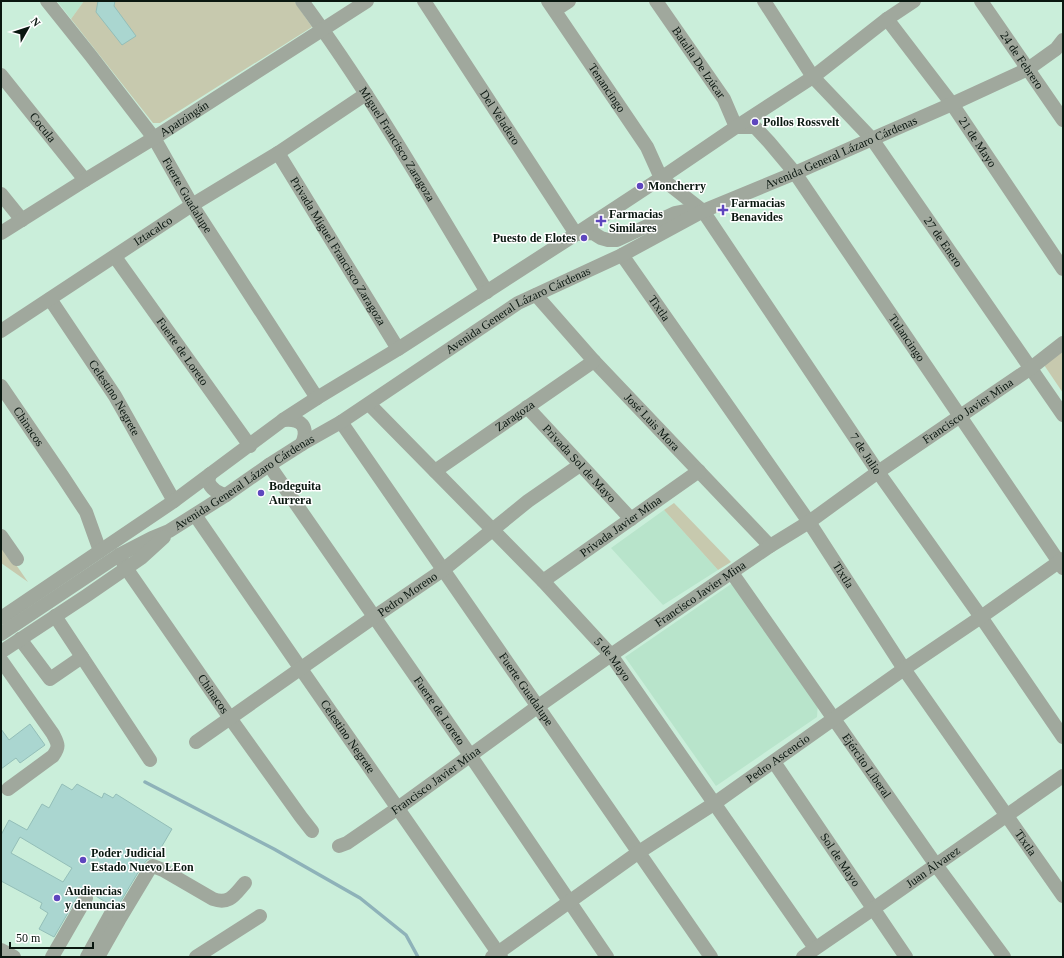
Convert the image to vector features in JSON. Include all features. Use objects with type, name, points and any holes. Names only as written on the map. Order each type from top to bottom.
[{"type":"street","name":"Fuerte Guadalupe","points":[[47,1],[154,138],[192,205],[317,398]]},
{"type":"street","name":"Miguel Francisco Zaragoza","points":[[302,1],[366,94],[487,292]]},
{"type":"street","name":"Apatzingán","points":[[1,233],[154,138],[367,1]]},
{"type":"street","name":"Del Veladero","points":[[424,1],[576,234]]},
{"type":"street","points":[[552,6],[569,1]]},
{"type":"street","name":"Batalla De Izúcar","points":[[656,1],[724,98],[736,127]]},
{"type":"street","name":"27 de Enero","points":[[764,1],[813,77],[872,139],[1063,415]]},
{"type":"street","name":"Avenida General Lázaro Cárdenas","points":[[1,618],[174,501],[283,420],[487,292],[813,77],[887,19],[914,1]]},
{"type":"street","name":"24 de Febrero","points":[[981,1],[1063,120]]},
{"type":"street","name":"Tenancingo","points":[[552,6],[647,147],[661,178]]},
{"type":"street","name":"21 de Mayo","points":[[887,19],[952,104],[1063,269]]},
{"type":"street","name":"Avenida General Lázaro Cárdenas","points":[[1,634],[119,555],[169,531],[302,444],[341,422],[510,308],[536,294],[622,256],[703,211],[795,174],[1028,69],[1061,45]]},
{"type":"street","name":"Cocula","points":[[1,75],[85,180]]},
{"type":"street","name":"Iztacalco","points":[[1,331],[192,205],[278,153],[366,94]]},
{"type":"street","name":"Tulancingo","points":[[736,127],[755,127],[795,174],[960,417],[1062,563]]},
{"type":"street","name":"Privada Miguel Francisco Zaragoza","points":[[278,153],[398,349]]},
{"type":"street","name":"7 de Julio","points":[[661,178],[703,211],[878,472],[982,617],[1063,737]]},
{"type":"street","points":[[1,194],[22,220]]},
{"type":"street","points":[[576,234],[593,233],[601,238],[617,240],[675,213],[685,211],[703,211]]},
{"type":"street","name":"Tixtla","points":[[622,256],[809,522],[904,669],[1063,896]]},
{"type":"street","name":"Fuerte de Loreto","points":[[115,257],[250,446]]},
{"type":"street","name":"José Luis Mora","points":[[536,294],[594,361],[770,546]]},
{"type":"street","name":"Celestino Negrete","points":[[50,298],[115,396],[174,501]]},
{"type":"street","name":"Francisco Javier Mina","points":[[339,846],[347,843],[398,808],[611,655],[770,546],[809,522],[878,472],[1031,368],[1063,343]]},
{"type":"street","name":"Zaragoza","points":[[435,471],[594,361]]},
{"type":"street","name":"Chinacos","points":[[1,386],[86,512],[100,551]]},
{"type":"street","name":"5 de Mayo","points":[[369,404],[543,581],[611,655],[816,948]]},
{"type":"street","name":"Privada Sol de Mayo","points":[[527,407],[631,519]]},
{"type":"street","points":[[283,420],[292,419],[300,422],[305,432],[305,437],[302,444]]},
{"type":"street","name":"Fuerte Guadalupe","points":[[341,422],[710,957]]},
{"type":"street","name":"Fuerte de Loreto","points":[[269,465],[470,755],[607,957]]},
{"type":"street","name":"Pedro Moreno","points":[[196,742],[443,570],[528,501],[580,465]]},
{"type":"street","name":"Privada Javier Mina","points":[[543,581],[699,471]]},
{"type":"street","points":[[210,474],[208,481],[209,485],[216,492],[226,495]]},
{"type":"street","name":"Celestino Negrete","points":[[195,515],[300,669],[398,808],[497,956]]},
{"type":"street","points":[[1,652],[141,558],[169,531]]},
{"type":"street","points":[[1,536],[17,559]]},
{"type":"street","name":"Chinacos","points":[[119,555],[126,568],[230,718],[312,831]]},
{"type":"street","name":"Pedro Ascencio","points":[[497,956],[569,901],[639,852],[714,803],[904,669],[1062,563]]},
{"type":"street","name":"Ejército Liberal","points":[[732,573],[936,865],[1004,957]]},
{"type":"street","points":[[55,616],[150,760]]},
{"type":"street","points":[[20,639],[50,679],[82,657]]},
{"type":"street","points":[[1,660],[53,734],[57,743],[57,750],[53,756],[8,789]]},
{"type":"street","name":"Sol de Mayo","points":[[774,762],[906,957]]},
{"type":"street","name":"Juan Álvarez","points":[[803,957],[1063,776]]},
{"type":"street","points":[[98,957],[149,870],[153,866],[213,899],[220,901],[229,900],[245,883]]},
{"type":"street","points":[[52,957],[86,898]]},
{"type":"street","points":[[87,957],[112,912]]},
{"type":"street","points":[[196,957],[260,916]]},
{"type":"street","points":[[1,950],[14,957]]},
{"type":"shaded area","points":[[57,1],[84,1],[71,19]]},
{"type":"shaded area","points":[[84,1],[294,1],[312,27],[160,123],[153,123],[71,19]]},
{"type":"shaded area","points":[[1063,346],[1063,393],[1042,362]]},
{"type":"shaded area","points":[[674,503],[731,562],[718,570],[664,510]]},
{"type":"shaded area","points":[[664,510],[718,570],[663,605],[611,548]]},
{"type":"shaded area","points":[[1,543],[28,582],[1,563]]},
{"type":"shaded area","points":[[734,582],[818,701],[817,717],[716,786],[625,657]]},
{"type":"building","points":[[98,1],[115,1],[114,6],[136,36],[122,45],[96,12]]},
{"type":"building","points":[[30,724],[45,745],[20,763],[16,758],[1,769],[1,729],[9,740]]},
{"type":"building","points":[[62,784],[72,790],[77,784],[102,798],[104,793],[113,798],[116,794],[172,829],[155,858],[147,860],[142,866],[118,906],[109,904],[94,895],[90,890],[82,890],[54,937],[39,929],[48,913],[40,908],[42,903],[1,881],[1,835],[9,820],[27,830],[42,804],[49,808]],"holes":[[[20,837],[72,868],[63,882],[11,853]]]},
{"type":"waterway","points":[[145,782],[274,849],[360,898],[406,935],[418,957]]},
{"type":"place","name":"Pollos Rossvelt","points":[[755,122]]},
{"type":"place","name":"Moncherry","points":[[640,186]]},
{"type":"place","name":"Farmacias Benavides","points":[[723,210]]},
{"type":"place","name":"Farmacias Similares","points":[[601,221]]},
{"type":"place","name":"Puesto de Elotes","points":[[584,238]]},
{"type":"place","name":"Bodeguita Aurrera","points":[[261,493]]},
{"type":"place","name":"Poder Judicial Estado Nuevo LEon","points":[[83,860]]},
{"type":"place","name":"Audiencias y denuncias","points":[[57,898]]}]
